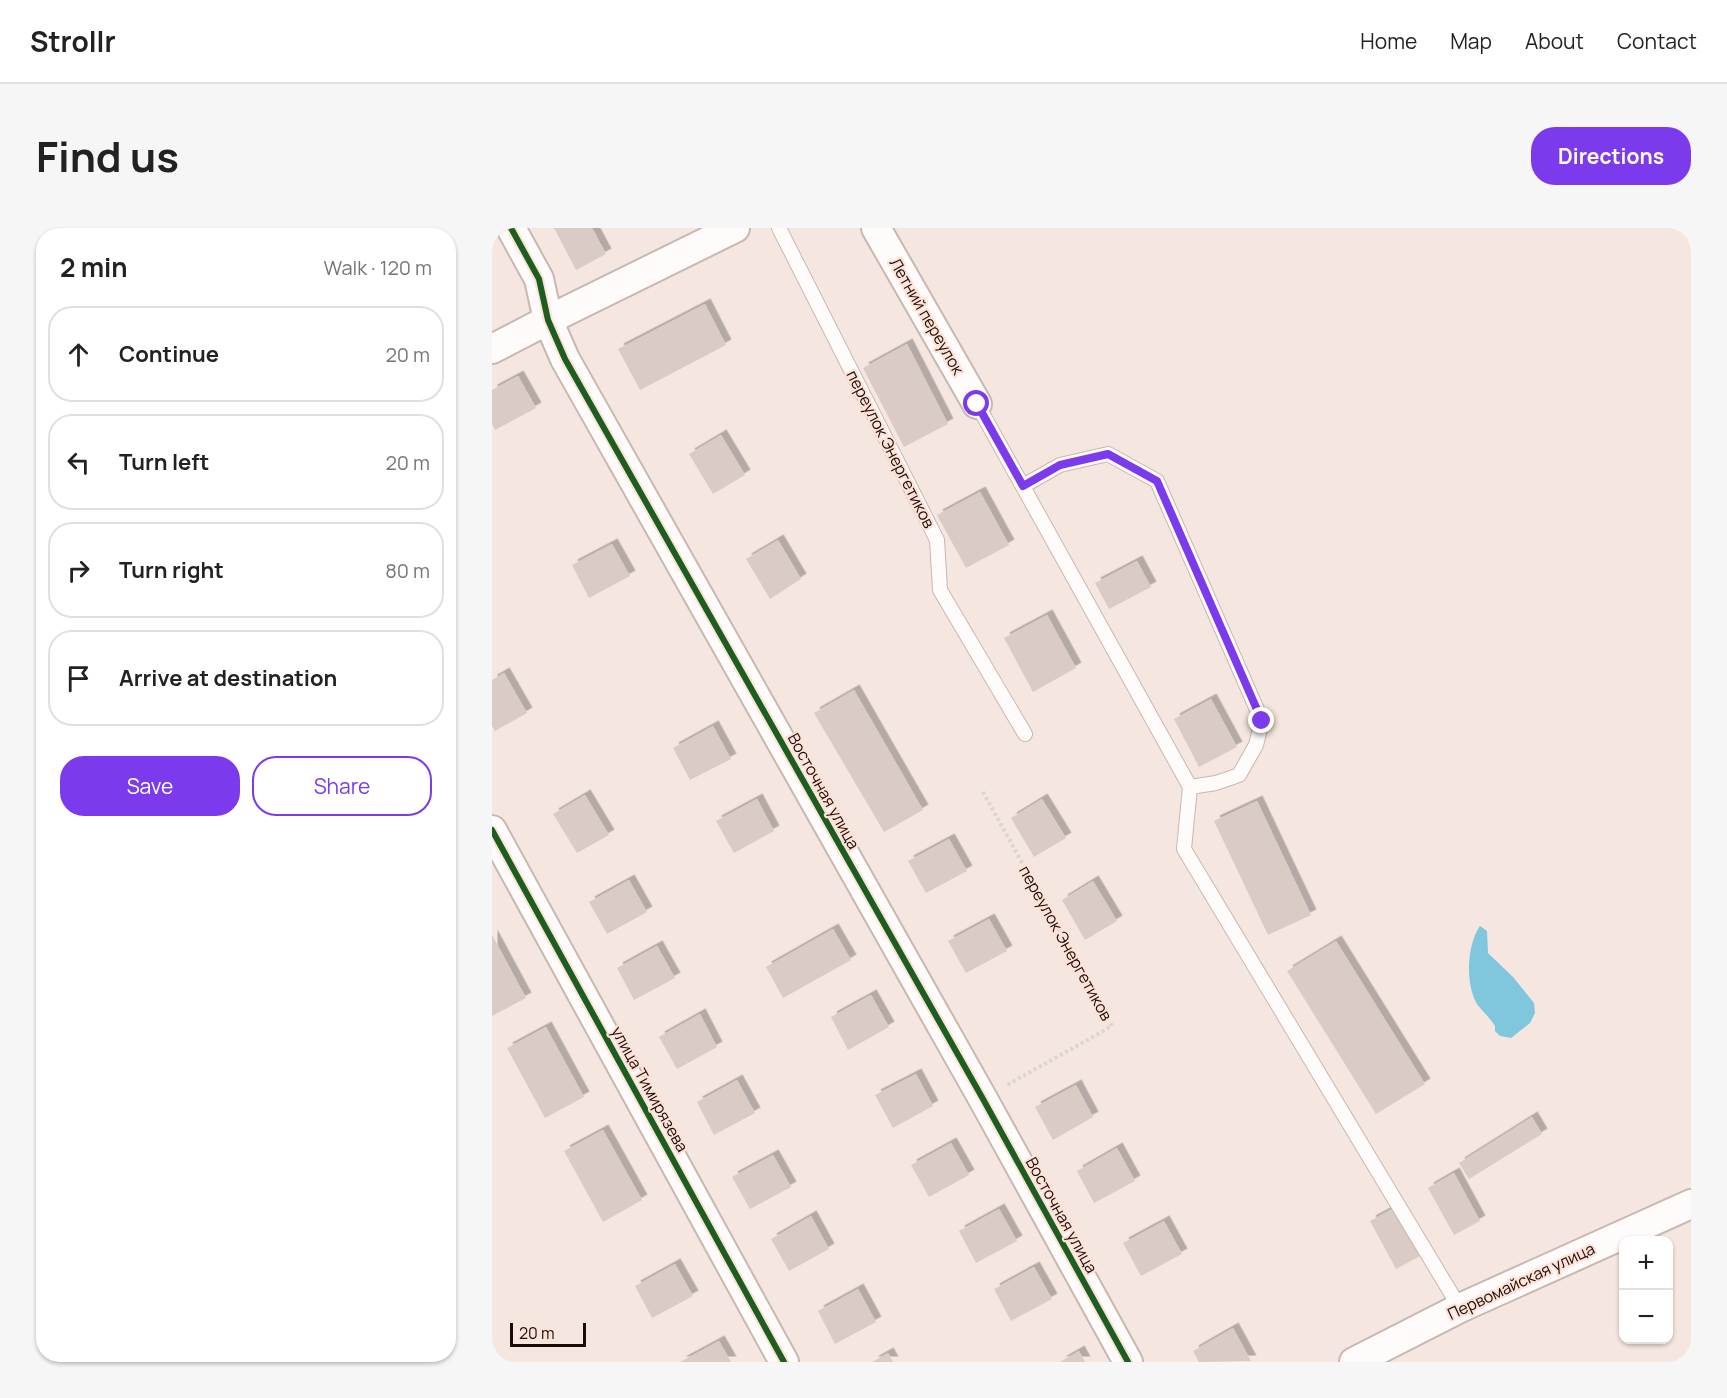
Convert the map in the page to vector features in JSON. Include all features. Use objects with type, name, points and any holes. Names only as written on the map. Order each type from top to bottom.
[{"type":"street","name":"Восточная улица","points":[[511,228],[539,279],[548,320],[565,360],[1128,1362]]},
{"type":"street","points":[[492,349],[735,228]]},
{"type":"street","name":"Летний переулок","points":[[876,228],[977,404]]},
{"type":"street","name":"улица Тимирязева","points":[[492,830],[784,1362]]},
{"type":"street","name":"Первомайская улица","points":[[1354,1362],[1460,1308],[1691,1204]]},
{"type":"lane","name":"переулок Энергетиков","points":[[779,228],[938,540],[940,590],[1025,734]]},
{"type":"lane","points":[[977,404],[1190,787],[1184,849],[1460,1308]]},
{"type":"lane","points":[[1023,486],[1060,465],[1108,454],[1157,481],[1262,721],[1256,745],[1239,775],[1216,783],[1190,787]]},
{"type":"water","points":[[1480,926],[1487,931],[1488,953],[1513,977],[1534,1003],[1535,1013],[1530,1023],[1511,1038],[1500,1036],[1495,1031],[1495,1026],[1473,996],[1469,975],[1470,953]]},
{"type":"building","points":[[554,228],[592,228],[606,254],[576,270]]},
{"type":"building","points":[[705,304],[726,345],[640,390],[618,349]]},
{"type":"building","points":[[907,344],[948,424],[904,447],[863,368]]},
{"type":"building","points":[[518,376],[536,408],[495,430],[492,424],[492,390]]},
{"type":"building","points":[[721,435],[745,475],[713,494],[689,454]]},
{"type":"building","points":[[980,492],[1009,545],[966,568],[937,515]]},
{"type":"building","points":[[778,540],[801,579],[770,599],[746,559]]},
{"type":"building","points":[[612,544],[630,576],[589,598],[572,565]]},
{"type":"building","points":[[1137,561],[1151,587],[1109,609],[1095,583]]},
{"type":"building","points":[[1047,615],[1076,668],[1033,692],[1004,638]]},
{"type":"building","points":[[504,673],[527,713],[495,731],[492,726],[492,680]]},
{"type":"building","points":[[854,690],[923,810],[884,832],[814,713]]},
{"type":"building","points":[[1211,699],[1237,747],[1199,767],[1174,719]]},
{"type":"building","points":[[713,726],[731,759],[690,780],[673,748]]},
{"type":"building","points":[[585,795],[609,835],[577,853],[553,814]]},
{"type":"building","points":[[757,799],[774,831],[734,853],[716,821]]},
{"type":"building","points":[[1042,799],[1066,838],[1034,857],[1011,818]]},
{"type":"building","points":[[1257,801],[1311,915],[1268,935],[1214,821]]},
{"type":"building","points":[[949,839],[967,871],[926,893],[908,861]]},
{"type":"building","points":[[629,880],[647,912],[607,934],[589,902]]},
{"type":"building","points":[[1093,881],[1117,921],[1085,940],[1062,900]]},
{"type":"building","points":[[989,919],[1007,951],[966,973],[948,941]]},
{"type":"building","points":[[833,929],[851,960],[783,998],[766,967]]},
{"type":"building","points":[[492,935],[526,998],[492,1016]]},
{"type":"building","points":[[1336,941],[1425,1084],[1376,1114],[1287,971]]},
{"type":"building","points":[[657,946],[675,978],[634,1000],[617,968]]},
{"type":"building","points":[[871,995],[889,1027],[848,1050],[831,1017]]},
{"type":"building","points":[[700,1014],[717,1047],[677,1069],[659,1037]]},
{"type":"building","points":[[546,1027],[584,1097],[545,1118],[507,1048]]},
{"type":"building","points":[[916,1074],[933,1106],[893,1128],[875,1095]]},
{"type":"building","points":[[737,1080],[755,1113],[714,1135],[697,1102]]},
{"type":"building","points":[[1076,1085],[1093,1117],[1053,1140],[1035,1107]]},
{"type":"building","points":[[1532,1117],[1542,1134],[1469,1179],[1459,1163]]},
{"type":"building","points":[[603,1130],[642,1200],[603,1222],[564,1151]]},
{"type":"building","points":[[951,1143],[969,1175],[929,1197],[911,1165]]},
{"type":"building","points":[[1117,1148],[1135,1181],[1094,1203],[1077,1171]]},
{"type":"building","points":[[773,1155],[791,1187],[750,1209],[732,1177]]},
{"type":"building","points":[[1454,1173],[1480,1221],[1454,1235],[1428,1188]]},
{"type":"building","points":[[1396,1207],[1422,1255],[1396,1269],[1370,1221]]},
{"type":"building","points":[[999,1209],[1017,1241],[976,1263],[959,1231]]},
{"type":"building","points":[[811,1216],[829,1249],[789,1271],[771,1239]]},
{"type":"building","points":[[1164,1221],[1182,1254],[1141,1276],[1123,1243]]},
{"type":"building","points":[[675,1264],[693,1296],[652,1318],[635,1286]]},
{"type":"building","points":[[1034,1267],[1052,1299],[1011,1321],[994,1289]]},
{"type":"building","points":[[858,1289],[876,1322],[835,1344],[818,1311]]},
{"type":"building","points":[[1233,1328],[1251,1361],[1199,1362],[1193,1351]]},
{"type":"building","points":[[719,1341],[731,1362],[680,1362]]},
{"type":"building","points":[[1079,1351],[1085,1362],[1060,1362]]},
{"type":"building","points":[[888,1353],[893,1362],[872,1362]]},
{"type":"cycle path","points":[[511,228],[539,279],[548,320],[565,359],[983,1099],[1128,1362]]},
{"type":"cycle path","points":[[492,830],[784,1362]]},
{"type":"route","points":[[977,404],[1023,486],[1060,465],[1108,454],[1157,481],[1262,721]]}]
